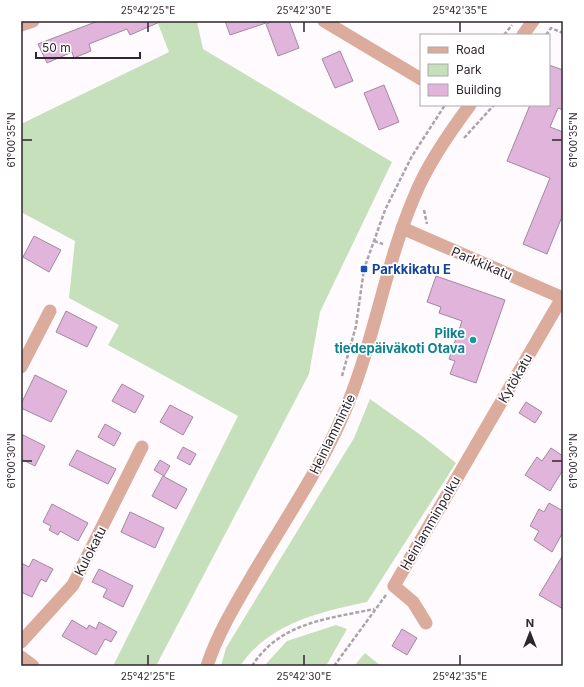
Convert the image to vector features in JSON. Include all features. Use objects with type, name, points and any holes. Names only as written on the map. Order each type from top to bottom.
[{"type":"street","points":[[21,25],[33,21]]},
{"type":"street","points":[[324,21],[420,79]]},
{"type":"street","points":[[524,34],[533,21]]},
{"type":"street","name":"Heinlammintie","points":[[207,666],[211,653],[238,599],[325,453],[340,424],[354,389],[402,228],[415,195],[429,167],[467,106]]},
{"type":"street","name":"Parkkikatu","points":[[402,228],[563,297]]},
{"type":"street","name":"Kytökatu","points":[[467,461],[563,297]]},
{"type":"street","points":[[21,367],[50,311]]},
{"type":"street","name":"Kulokatu","points":[[21,642],[73,586],[142,447]]},
{"type":"street","name":"Heinlamminpolku","points":[[394,586],[467,461]]},
{"type":"street","points":[[394,586],[414,602],[426,623]]},
{"type":"street","points":[[21,657],[33,666]]},
{"type":"path","points":[[505,34],[515,21]]},
{"type":"path","points":[[547,34],[551,28],[563,33]]},
{"type":"path","points":[[342,379],[356,326],[364,269],[385,210],[412,156],[445,106]]},
{"type":"path","points":[[463,139],[493,106]]},
{"type":"path","points":[[422,237],[427,226],[424,212],[425,207]]},
{"type":"path","points":[[374,241],[396,248]]},
{"type":"path","points":[[334,666],[374,609],[394,586]]},
{"type":"path","points":[[252,666],[279,637],[306,624],[374,609]]},
{"type":"green space","points":[[157,21],[197,21],[203,49],[392,162],[320,312],[309,374],[156,666],[113,666],[238,416],[108,345],[119,325],[69,298],[75,241],[21,212],[21,124],[169,52]]},
{"type":"green space","points":[[370,399],[422,436],[456,463],[367,602],[314,615],[281,629],[265,639],[252,651],[240,666],[221,666],[226,648],[354,438]]},
{"type":"green space","points":[[336,625],[347,629],[326,666],[264,666],[287,641]]},
{"type":"green space","points":[[365,653],[381,666],[354,666]]},
{"type":"building","points":[[98,21],[162,21],[130,35],[127,29],[89,44],[91,51],[74,58],[72,52],[47,63],[38,44]]},
{"type":"building","points":[[225,21],[266,21],[266,23],[230,35]]},
{"type":"building","points":[[274,21],[289,21],[299,48],[278,56],[266,24]]},
{"type":"building","points":[[340,51],[353,81],[335,88],[322,59]]},
{"type":"building","points":[[550,65],[563,70],[563,110],[558,108],[550,127],[563,132],[563,214],[547,254],[523,244],[550,178],[507,161],[530,106],[550,106]]},
{"type":"building","points":[[384,85],[399,122],[379,130],[364,93]]},
{"type":"building","points":[[34,236],[61,250],[49,272],[23,257]]},
{"type":"building","name":"Pilke tiedepäiväkoti Otava","points":[[436,276],[505,300],[476,383],[450,374],[455,361],[449,359],[462,321],[439,313],[441,307],[427,302]]},
{"type":"building","points":[[66,311],[97,327],[87,347],[56,332]]},
{"type":"building","points":[[35,375],[67,391],[51,422],[21,408],[21,404]]},
{"type":"building","points":[[122,384],[144,396],[135,413],[112,401]]},
{"type":"building","points":[[526,402],[542,412],[535,423],[519,413]]},
{"type":"building","points":[[170,405],[193,417],[183,435],[160,422]]},
{"type":"building","points":[[105,424],[121,433],[114,446],[98,437]]},
{"type":"building","points":[[21,434],[45,446],[35,466],[21,459]]},
{"type":"building","points":[[183,447],[196,454],[190,465],[177,458]]},
{"type":"building","points":[[551,448],[563,456],[563,470],[550,491],[525,475],[537,457],[542,461]]},
{"type":"building","points":[[77,450],[116,469],[108,484],[69,465]]},
{"type":"building","points":[[160,460],[170,466],[164,476],[154,470]]},
{"type":"building","points":[[163,476],[187,489],[176,509],[152,496]]},
{"type":"building","points":[[549,503],[563,511],[563,532],[552,552],[534,540],[539,531],[530,526],[539,509],[544,512]]},
{"type":"building","points":[[52,504],[88,523],[78,541],[60,531],[58,535],[49,530],[51,526],[43,522]]},
{"type":"building","points":[[130,512],[164,528],[155,548],[121,532]]},
{"type":"building","points":[[563,555],[563,609],[539,595]]},
{"type":"building","points":[[33,559],[53,569],[46,582],[41,579],[32,597],[21,592],[21,563],[29,567]]},
{"type":"building","points":[[99,569],[133,586],[123,607],[103,597],[107,589],[92,582]]},
{"type":"building","points":[[72,620],[87,629],[89,625],[96,629],[99,622],[117,632],[111,642],[105,639],[96,655],[62,636]]},
{"type":"building","points":[[402,629],[417,638],[407,655],[392,646]]},
{"type":"place","name":"Parkkikatu E","points":[[364,269]]},
{"type":"place","name":"Pilke tiedepäiväkoti Otava","points":[[473,340]]}]
